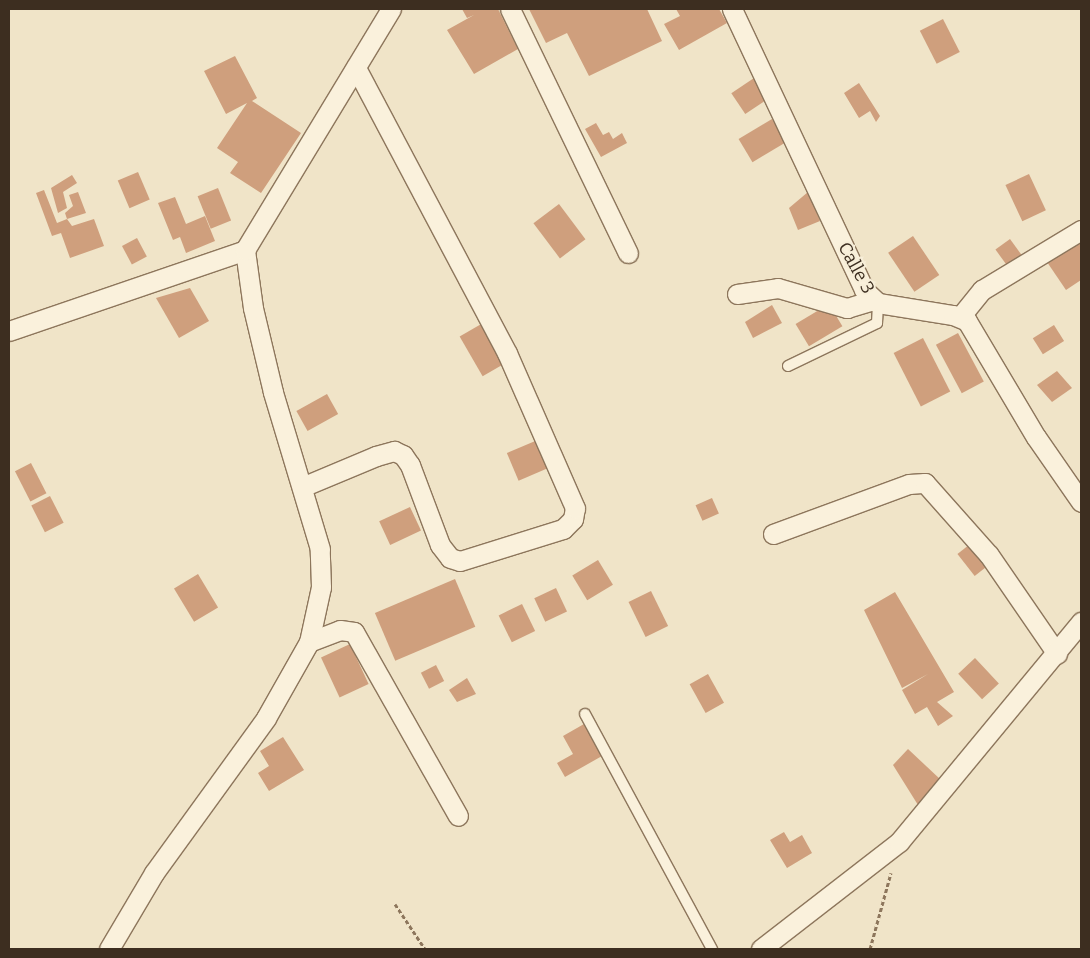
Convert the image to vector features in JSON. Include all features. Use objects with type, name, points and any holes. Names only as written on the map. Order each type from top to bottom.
[{"type":"street","points":[[109,949],[154,873],[266,718],[309,642],[321,587],[320,549],[271,383],[253,308],[246,250],[391,9]]},
{"type":"street","points":[[510,9],[628,253]]},
{"type":"street","name":"Calle 3","points":[[732,9],[864,290],[875,301],[960,317]]},
{"type":"street","points":[[302,487],[376,456],[394,451],[399,453],[410,465],[440,545],[450,558],[460,561],[563,529],[573,519],[575,508],[507,353],[356,68]]},
{"type":"street","points":[[1081,230],[982,290],[960,317],[967,321],[1036,437],[1081,502]]},
{"type":"street","points":[[9,330],[246,250]]},
{"type":"street","points":[[737,294],[778,288],[847,308],[875,301]]},
{"type":"street","points":[[773,534],[909,484],[925,483],[989,555],[1057,654]]},
{"type":"street","points":[[761,949],[899,842],[1057,654],[1081,622]]},
{"type":"street","points":[[309,642],[340,630],[354,632],[458,816]]},
{"type":"lane","points":[[788,366],[877,323],[875,301]]},
{"type":"lane","points":[[585,714],[712,949]]},
{"type":"path","points":[[870,949],[899,842]]},
{"type":"path","points":[[396,904],[425,949]]},
{"type":"building","points":[[462,9],[498,9],[518,49],[474,74],[447,30],[474,15],[467,18]]},
{"type":"building","points":[[529,9],[647,9],[662,41],[589,76],[567,33],[546,43]]},
{"type":"building","points":[[676,9],[719,9],[727,23],[679,50],[664,24],[680,16]]},
{"type":"building","points":[[943,19],[960,52],[937,64],[920,31]]},
{"type":"building","points":[[235,56],[257,98],[252,101],[301,133],[261,193],[230,173],[238,162],[217,148],[247,103],[226,114],[204,71]]},
{"type":"building","points":[[757,76],[771,97],[745,114],[731,93]]},
{"type":"building","points":[[859,83],[880,116],[876,122],[870,111],[859,118],[844,93]]},
{"type":"building","points":[[772,119],[786,142],[752,162],[739,139]]},
{"type":"building","points":[[596,123],[603,135],[609,132],[613,139],[622,133],[627,143],[601,157],[585,129]]},
{"type":"building","points":[[138,172],[150,200],[129,208],[118,181]]},
{"type":"building","points":[[1029,174],[1046,210],[1022,221],[1005,185]]},
{"type":"building","points":[[72,175],[77,183],[63,192],[67,208],[58,213],[51,188]]},
{"type":"building","points":[[218,188],[231,220],[211,229],[198,196]]},
{"type":"building","points":[[44,190],[57,223],[67,219],[72,226],[94,219],[104,246],[70,258],[61,233],[52,236],[36,193]]},
{"type":"building","points":[[78,192],[86,213],[67,219],[65,213],[73,206],[69,195]]},
{"type":"building","points":[[808,192],[820,221],[798,230],[789,208]]},
{"type":"building","points":[[175,197],[186,224],[205,216],[215,241],[186,253],[180,237],[173,240],[158,203]]},
{"type":"building","points":[[559,204],[585,239],[560,258],[533,223]]},
{"type":"building","points":[[913,236],[939,275],[914,292],[888,253]]},
{"type":"building","points":[[137,238],[147,257],[132,265],[122,246]]},
{"type":"building","points":[[1010,239],[1025,260],[1011,271],[995,250]]},
{"type":"building","points":[[1081,240],[1081,280],[1066,290],[1047,262]]},
{"type":"building","points":[[190,288],[209,321],[179,338],[156,298]]},
{"type":"building","points":[[829,304],[842,326],[809,346],[796,324]]},
{"type":"building","points":[[772,305],[782,323],[753,338],[745,322]]},
{"type":"building","points":[[483,323],[506,363],[483,376],[460,336]]},
{"type":"building","points":[[1054,325],[1064,341],[1043,354],[1033,338]]},
{"type":"building","points":[[958,333],[984,382],[962,393],[936,345]]},
{"type":"building","points":[[923,338],[950,391],[921,406],[894,353]]},
{"type":"building","points":[[1057,371],[1072,388],[1052,402],[1037,385]]},
{"type":"building","points":[[327,394],[338,414],[308,431],[296,411]]},
{"type":"building","points":[[540,439],[552,467],[519,481],[507,453]]},
{"type":"building","points":[[31,463],[46,493],[30,501],[15,471]]},
{"type":"building","points":[[50,496],[64,523],[45,532],[31,506]]},
{"type":"building","points":[[712,498],[719,514],[702,521],[696,505]]},
{"type":"building","points":[[410,507],[421,531],[390,545],[379,521]]},
{"type":"building","points":[[974,541],[991,563],[975,576],[957,554]]},
{"type":"building","points":[[598,560],[613,585],[587,600],[572,575]]},
{"type":"building","points":[[198,574],[218,607],[194,622],[174,588]]},
{"type":"building","points":[[455,579],[475,627],[395,661],[375,613]]},
{"type":"building","points":[[556,588],[567,612],[545,622],[534,598]]},
{"type":"building","points":[[651,591],[668,626],[646,637],[629,602]]},
{"type":"building","points":[[895,592],[954,692],[937,702],[953,716],[938,726],[927,707],[915,714],[902,690],[928,674],[902,688],[864,610]]},
{"type":"building","points":[[522,604],[535,631],[512,642],[499,615]]},
{"type":"building","points":[[350,644],[369,684],[340,697],[321,658]]},
{"type":"building","points":[[975,658],[999,684],[982,699],[958,674]]},
{"type":"building","points":[[436,665],[444,681],[429,689],[421,673]]},
{"type":"building","points":[[708,674],[724,703],[706,713],[690,684]]},
{"type":"building","points":[[467,678],[476,694],[457,702],[449,690]]},
{"type":"building","points":[[584,724],[602,756],[565,777],[557,763],[573,754],[563,736]]},
{"type":"building","points":[[283,737],[304,770],[269,791],[258,773],[269,766],[260,751]]},
{"type":"building","points":[[908,749],[941,780],[918,805],[893,765]]},
{"type":"building","points":[[784,832],[790,842],[802,835],[812,853],[787,868],[770,840]]}]
